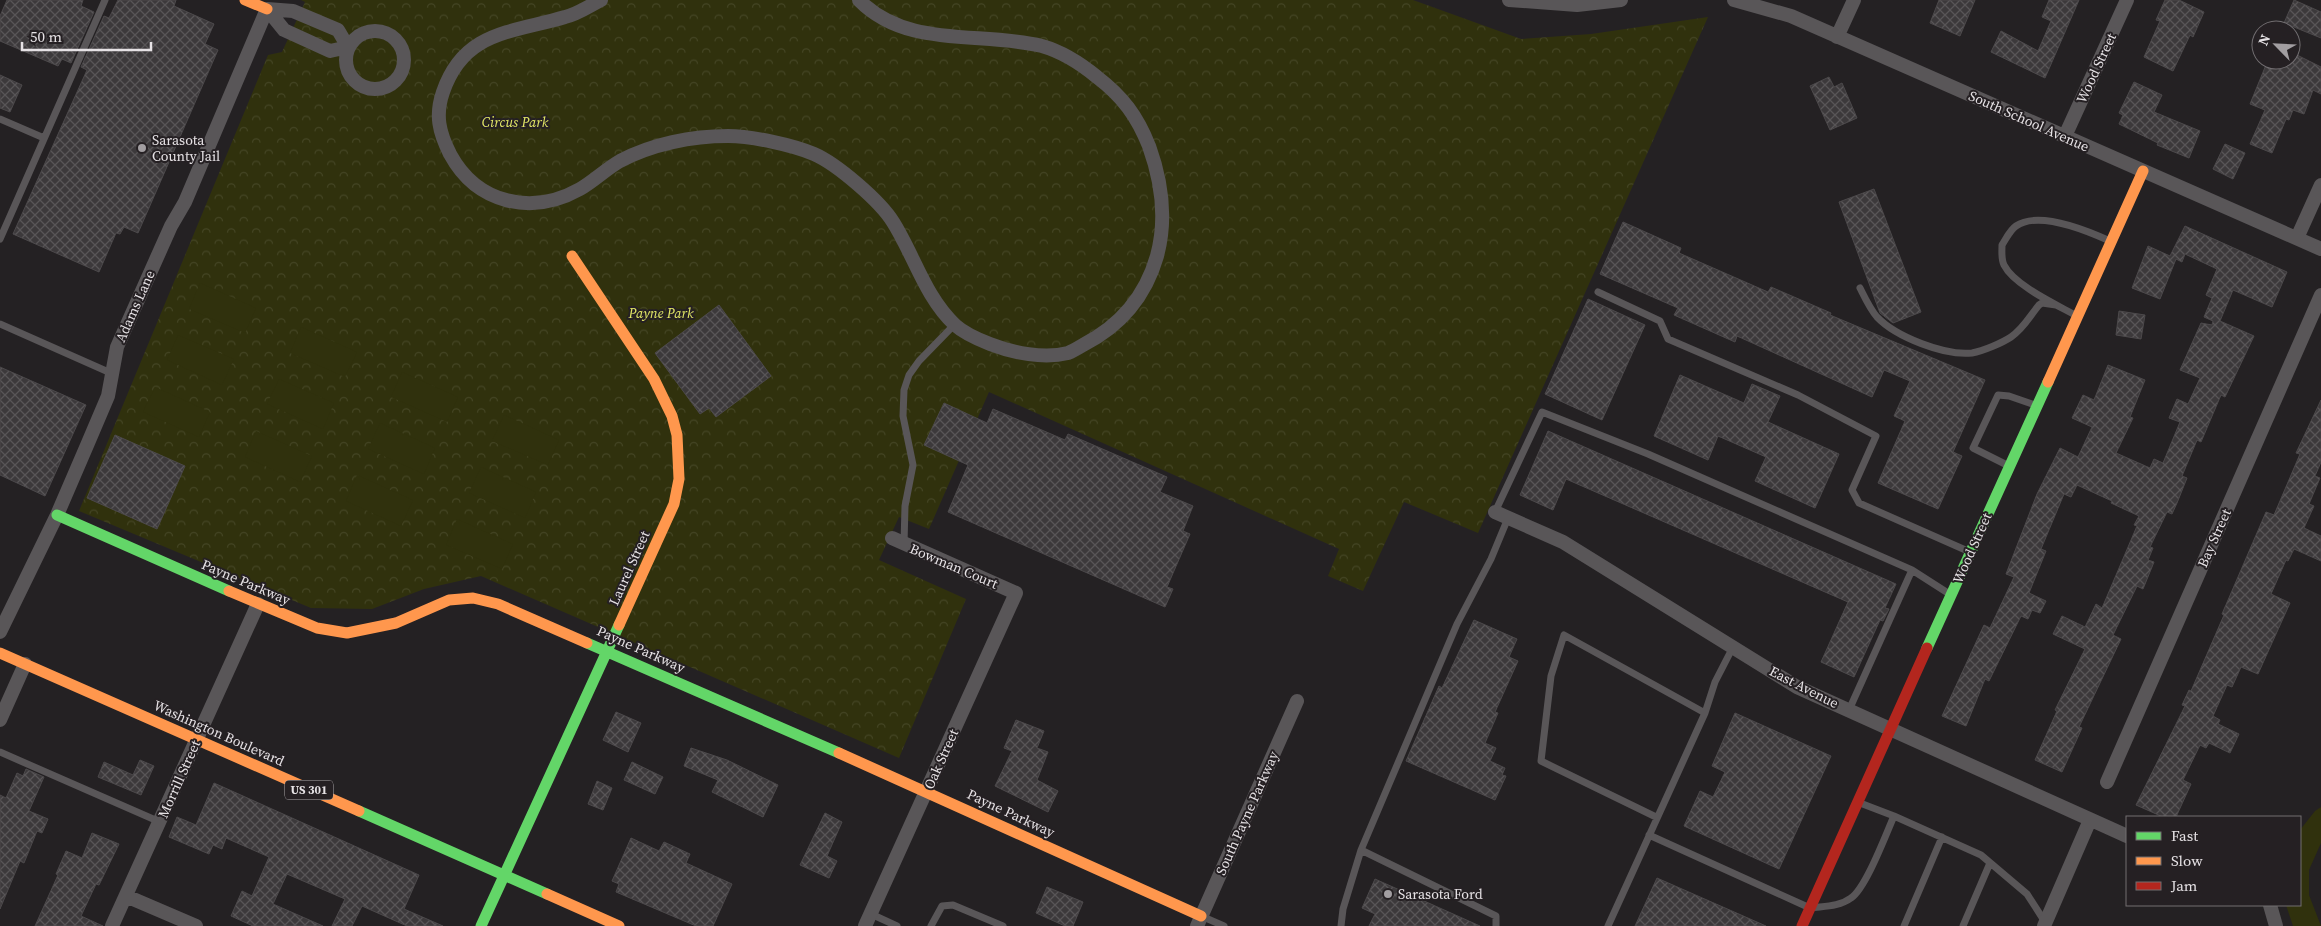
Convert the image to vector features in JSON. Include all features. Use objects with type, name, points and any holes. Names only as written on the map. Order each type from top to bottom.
[{"type":"street","points":[[245,0],[269,5],[293,11],[338,30],[348,47],[345,57],[346,67],[356,84],[375,90],[385,88],[400,76],[404,60],[403,52],[392,36],[382,31],[362,33],[348,47],[330,51],[284,30],[269,5]]},
{"type":"street","points":[[601,0],[570,16],[496,34],[474,46],[458,61],[448,79],[440,103],[438,124],[452,158],[467,177],[491,196],[518,204],[543,203],[582,188],[622,160],[684,139],[732,136],[778,144],[815,154],[852,179],[891,218],[935,301],[954,325],[973,338],[1004,350],[1032,355],[1068,353],[1108,332],[1140,297],[1157,256],[1164,210],[1155,162],[1139,120],[1113,89],[1076,60],[1041,46],[944,37],[906,27],[872,13],[859,0]]},
{"type":"street","points":[[1509,0],[1577,3],[1621,0]]},
{"type":"street","name":"South School Avenue","points":[[1734,0],[1791,16],[2321,248]]},
{"type":"street","points":[[1838,37],[1854,0]]},
{"type":"street","name":"Wood Street","points":[[2065,136],[2127,0]]},
{"type":"street","name":"Adams Lane","points":[[0,632],[57,515],[108,396],[114,374],[117,347],[171,226],[185,202],[269,5]]},
{"type":"street","name":"Wood Street","points":[[1802,926],[2143,171]]},
{"type":"street","points":[[2296,238],[2321,185]]},
{"type":"street","name":"Laurel Street","points":[[481,926],[674,504],[681,463],[679,437],[662,390],[572,256]]},
{"type":"street","name":"Bay Street","points":[[2107,782],[2321,295]]},
{"type":"street","name":"East Avenue","points":[[1495,512],[1563,542],[1797,687],[2126,836]]},
{"type":"street","name":"Payne Parkway","points":[[57,515],[258,604],[318,628],[347,633],[396,623],[449,600],[473,598],[515,610],[927,791],[1199,921]]},
{"type":"street","name":"Bowman Court","points":[[898,541],[1016,593]]},
{"type":"street","name":"Oak Street","points":[[868,920],[1016,593]]},
{"type":"street","name":"Morrill Street","points":[[112,926],[258,604]]},
{"type":"street","name":"Washington Boulevard","points":[[0,653],[619,926]]},
{"type":"street","points":[[0,720],[25,664]]},
{"type":"street","name":"South Payne Parkway","points":[[1199,921],[1297,700]]},
{"type":"street","points":[[2044,924],[2090,820]]},
{"type":"street","points":[[126,896],[196,926]]},
{"type":"lane","points":[[0,238],[105,0]]},
{"type":"lane","points":[[0,119],[44,138]]},
{"type":"lane","points":[[2078,316],[2056,305],[2020,282],[2004,265],[2002,245],[2016,226],[2028,222],[2048,221],[2075,227],[2111,241]]},
{"type":"lane","points":[[1860,288],[1872,312],[1888,326],[1921,342],[1954,352],[1973,353],[2010,338],[2024,327],[2042,303],[2056,305]]},
{"type":"lane","points":[[1598,292],[1660,321],[1668,339],[1798,395],[1876,436],[1852,490],[1859,503],[1971,552]]},
{"type":"lane","points":[[0,324],[114,374]]},
{"type":"lane","points":[[898,541],[913,465],[903,416],[904,390],[909,375],[919,361],[954,325]]},
{"type":"lane","points":[[2010,466],[1973,448],[1998,395],[2009,396],[2037,406]]},
{"type":"lane","points":[[1495,512],[1542,412],[1648,454],[1912,570],[1951,596]]},
{"type":"lane","points":[[1341,926],[1343,909],[1361,850],[1457,624],[1491,559],[1508,518]]},
{"type":"lane","points":[[1849,710],[1912,570]]},
{"type":"lane","points":[[1656,818],[1541,761],[1551,676],[1564,635],[1705,713]]},
{"type":"lane","points":[[1608,926],[1705,713],[1715,682],[1733,647]]},
{"type":"lane","points":[[0,752],[160,822]]},
{"type":"lane","points":[[1858,801],[1981,855],[2027,894],[2044,924]]},
{"type":"lane","points":[[1649,835],[1810,908],[1838,905],[1852,898],[1872,867],[1894,816]]},
{"type":"lane","points":[[1904,926],[1942,837]]},
{"type":"lane","points":[[1361,850],[1496,916],[1496,926]]},
{"type":"lane","points":[[1963,926],[1990,863]]},
{"type":"lane","points":[[931,926],[939,910],[946,905],[953,905],[1003,926]]},
{"type":"lane","points":[[868,920],[897,926]]},
{"type":"lane","points":[[1199,921],[1224,926]]},
{"type":"green space","name":"Payne Park","points":[[301,0],[1413,0],[1521,39],[1591,34],[1708,17],[1478,533],[1404,502],[1363,591],[1328,576],[1339,549],[989,392],[929,529],[899,517],[879,560],[966,599],[899,758],[481,576],[424,589],[372,609],[311,608],[79,511],[268,55],[282,52],[305,2]]},
{"type":"green space","points":[[200,283],[256,308],[245,333],[189,309]]},
{"type":"green space","points":[[301,327],[357,352],[345,377],[290,353]]},
{"type":"green space","points":[[178,335],[234,359],[222,385],[167,360]]},
{"type":"green space","points":[[402,372],[458,397],[447,422],[391,397]]},
{"type":"green space","points":[[279,379],[334,403],[323,429],[267,404]]},
{"type":"green space","points":[[155,387],[210,412],[199,437],[143,412]]},
{"type":"green space","points":[[504,415],[559,440],[548,465],[492,441]]},
{"type":"green space","points":[[380,423],[435,448],[424,474],[368,449]]},
{"type":"green space","points":[[256,431],[312,456],[300,482],[245,457]]},
{"type":"green space","points":[[481,467],[536,492],[525,518],[469,493]]},
{"type":"green space","points":[[357,475],[413,500],[401,526],[346,501]]},
{"type":"green space","points":[[457,519],[513,544],[502,569],[446,545]]},
{"type":"green space","points":[[2321,807],[2321,843],[2309,870],[2309,895],[2321,926],[2293,926],[2286,906],[2301,906],[2301,829],[2315,811]]},
{"type":"building","points":[[7,0],[83,0],[81,6],[94,12],[71,63],[62,59],[58,66],[0,41],[0,16]]},
{"type":"building","points":[[118,0],[176,0],[174,6],[214,24],[205,44],[218,50],[138,233],[124,227],[120,234],[116,233],[99,272],[13,234],[87,70],[81,67],[104,16],[109,18]]},
{"type":"building","points":[[1939,0],[1975,0],[1960,36],[1930,23]]},
{"type":"building","points":[[2049,0],[2079,0],[2045,78],[1991,52],[2001,31],[2038,51],[2051,21],[2042,17]]},
{"type":"building","points":[[2165,0],[2179,0],[2204,12],[2193,37],[2190,35],[2173,71],[2144,57],[2160,21],[2156,20]]},
{"type":"building","points":[[2294,0],[2321,12],[2321,38],[2301,30],[2301,20],[2285,20]]},
{"type":"building","points":[[2301,57],[2321,67],[2321,94],[2313,90],[2304,114],[2293,110],[2289,120],[2286,119],[2272,153],[2250,144],[2265,110],[2250,104],[2264,70],[2301,70]]},
{"type":"building","points":[[0,75],[22,85],[10,112],[0,108]]},
{"type":"building","points":[[1829,77],[1834,87],[1842,83],[1857,118],[1830,130],[1810,86]]},
{"type":"building","points":[[2134,82],[2162,95],[2154,112],[2200,131],[2189,158],[2157,145],[2158,143],[2119,124],[2123,115],[2119,113]]},
{"type":"building","points":[[2225,144],[2245,153],[2233,179],[2213,169]]},
{"type":"building","points":[[1874,189],[1921,312],[1893,323],[1880,313],[1839,202]]},
{"type":"building","points":[[1623,222],[1681,248],[1679,253],[1768,292],[1771,287],[1831,313],[1830,315],[1985,380],[1953,452],[1962,456],[1938,509],[1878,483],[1905,421],[1894,416],[1910,381],[1884,370],[1872,397],[1737,336],[1735,342],[1674,315],[1678,308],[1600,274]]},
{"type":"building","points":[[2185,226],[2287,272],[2272,307],[2233,290],[2220,321],[2254,336],[2225,397],[2221,395],[2201,442],[2197,440],[2182,476],[2187,478],[2177,503],[2172,514],[2167,512],[2150,547],[2153,548],[2148,560],[2154,562],[2143,589],[2137,586],[2113,635],[2121,639],[2079,727],[2082,728],[2062,772],[2035,760],[2057,711],[2055,710],[2085,649],[2053,634],[2062,616],[2085,627],[2096,604],[2102,608],[2137,526],[2134,525],[2139,516],[2111,503],[2112,501],[2077,485],[2071,497],[2064,494],[2041,549],[2046,551],[2029,593],[2046,601],[2040,613],[2032,610],[2028,619],[2021,616],[1989,681],[1985,679],[1966,726],[1942,716],[1984,625],[1990,628],[2014,577],[2006,574],[2037,494],[2060,448],[2078,457],[2092,427],[2072,418],[2083,395],[2094,400],[2108,365],[2145,380],[2130,417],[2133,418],[2116,453],[2150,468],[2154,459],[2163,463],[2180,422],[2169,418],[2177,399],[2188,404],[2200,378],[2180,370],[2201,323],[2212,325],[2213,321],[2204,317],[2212,298],[2206,295],[2217,269],[2185,254],[2182,262],[2176,259],[2160,299],[2132,288],[2148,246],[2170,256]]},
{"type":"building","points":[[1588,299],[1645,325],[1602,420],[1545,394]]},
{"type":"building","points":[[719,305],[771,376],[716,417],[709,408],[700,414],[655,353]]},
{"type":"building","points":[[2119,311],[2145,315],[2141,339],[2116,335]]},
{"type":"building","points":[[0,367],[86,405],[45,496],[0,475]]},
{"type":"building","points":[[1680,375],[1744,403],[1752,384],[1780,396],[1768,422],[1839,454],[1815,508],[1755,481],[1766,457],[1718,436],[1708,460],[1654,436]]},
{"type":"building","points":[[2321,400],[2321,462],[2315,476],[2320,478],[2309,504],[2314,506],[2304,528],[2321,536],[2321,561],[2294,549],[2288,561],[2286,560],[2271,594],[2290,603],[2258,674],[2241,667],[2232,687],[2227,685],[2213,716],[2220,720],[2218,724],[2239,734],[2230,753],[2209,743],[2206,748],[2200,745],[2183,780],[2191,784],[2176,816],[2161,816],[2136,805],[2185,706],[2182,705],[2189,690],[2191,691],[2266,512],[2274,515],[2300,454],[2296,453]]},
{"type":"building","points":[[944,403],[987,423],[993,409],[1065,440],[1068,434],[1167,477],[1160,492],[1193,506],[1183,531],[1190,534],[1167,587],[1173,589],[1165,607],[948,512],[968,465],[924,445]]},
{"type":"building","points":[[1548,431],[1896,584],[1885,608],[1889,609],[1883,621],[1880,620],[1854,677],[1821,662],[1848,602],[1566,479],[1553,510],[1520,495]]},
{"type":"building","points":[[115,435],[185,466],[157,529],[87,498]]},
{"type":"building","points":[[1474,620],[1517,639],[1509,657],[1518,661],[1495,712],[1498,713],[1485,743],[1496,748],[1490,761],[1505,768],[1502,775],[1506,776],[1495,800],[1406,761],[1439,686],[1442,688]]},
{"type":"building","points":[[616,712],[641,723],[628,752],[603,740]]},
{"type":"building","points":[[1735,713],[1831,756],[1779,869],[1684,826],[1700,791],[1713,797],[1725,772],[1712,766]]},
{"type":"building","points":[[1016,720],[1044,731],[1037,748],[1048,752],[1037,780],[1058,791],[1048,812],[995,786],[1012,751],[1004,748]]},
{"type":"building","points":[[691,748],[727,760],[778,785],[763,817],[712,792],[718,780],[684,766]]},
{"type":"building","points":[[140,760],[154,766],[141,795],[98,777],[104,762],[133,775]]},
{"type":"building","points":[[632,762],[663,777],[655,794],[624,780]]},
{"type":"building","points":[[26,769],[44,777],[29,811],[48,819],[42,833],[37,831],[24,863],[20,861],[0,909],[0,795],[6,798],[17,773],[23,776]]},
{"type":"building","points":[[597,781],[612,788],[603,810],[588,804]]},
{"type":"building","points":[[214,783],[419,875],[404,909],[443,926],[407,926],[362,906],[352,926],[332,926],[345,899],[287,874],[273,904],[323,926],[253,926],[231,916],[242,891],[252,896],[269,857],[226,838],[222,849],[213,845],[209,854],[169,837],[177,817],[196,825]]},
{"type":"building","points":[[825,813],[842,822],[827,856],[837,861],[829,878],[800,865]]},
{"type":"building","points":[[92,833],[119,844],[99,885],[96,884],[81,916],[103,926],[35,926],[58,875],[56,874],[66,851],[82,858]]},
{"type":"building","points":[[631,838],[659,851],[664,842],[690,854],[686,863],[732,884],[713,926],[696,926],[616,892],[619,884],[612,881]]},
{"type":"building","points":[[1657,878],[1766,926],[1635,926]]},
{"type":"building","name":"Sarasota Ford","points":[[1375,879],[1480,926],[1369,926],[1375,914],[1362,908]]},
{"type":"building","points":[[1047,887],[1083,902],[1073,926],[1065,926],[1036,913]]},
{"type":"traffic: fast","points":[[1927,648],[2048,382]]},
{"type":"traffic: fast","points":[[57,515],[229,591]]},
{"type":"traffic: fast","points":[[481,926],[619,625]]},
{"type":"traffic: fast","points":[[587,643],[839,753]]},
{"type":"traffic: fast","points":[[359,811],[547,894]]},
{"type":"traffic: slow","points":[[245,0],[267,9]]},
{"type":"traffic: slow","points":[[2048,382],[2143,171]]},
{"type":"traffic: slow","points":[[572,256],[654,379],[672,416],[677,435],[679,479],[674,504],[619,625]]},
{"type":"traffic: slow","points":[[229,591],[317,628],[347,633],[396,623],[449,600],[473,598],[498,604],[587,643]]},
{"type":"traffic: slow","points":[[0,653],[359,811]]},
{"type":"traffic: slow","points":[[839,753],[1201,916]]},
{"type":"traffic: slow","points":[[547,894],[619,926]]},
{"type":"traffic: jam","points":[[1802,926],[1927,648]]},
{"type":"place","name":"Sarasota County Jail","points":[[142,148]]},
{"type":"place","name":"Sarasota Ford","points":[[1388,894]]},
{"type":"park label","name":"Circus Park","points":[[515,122]]}]
